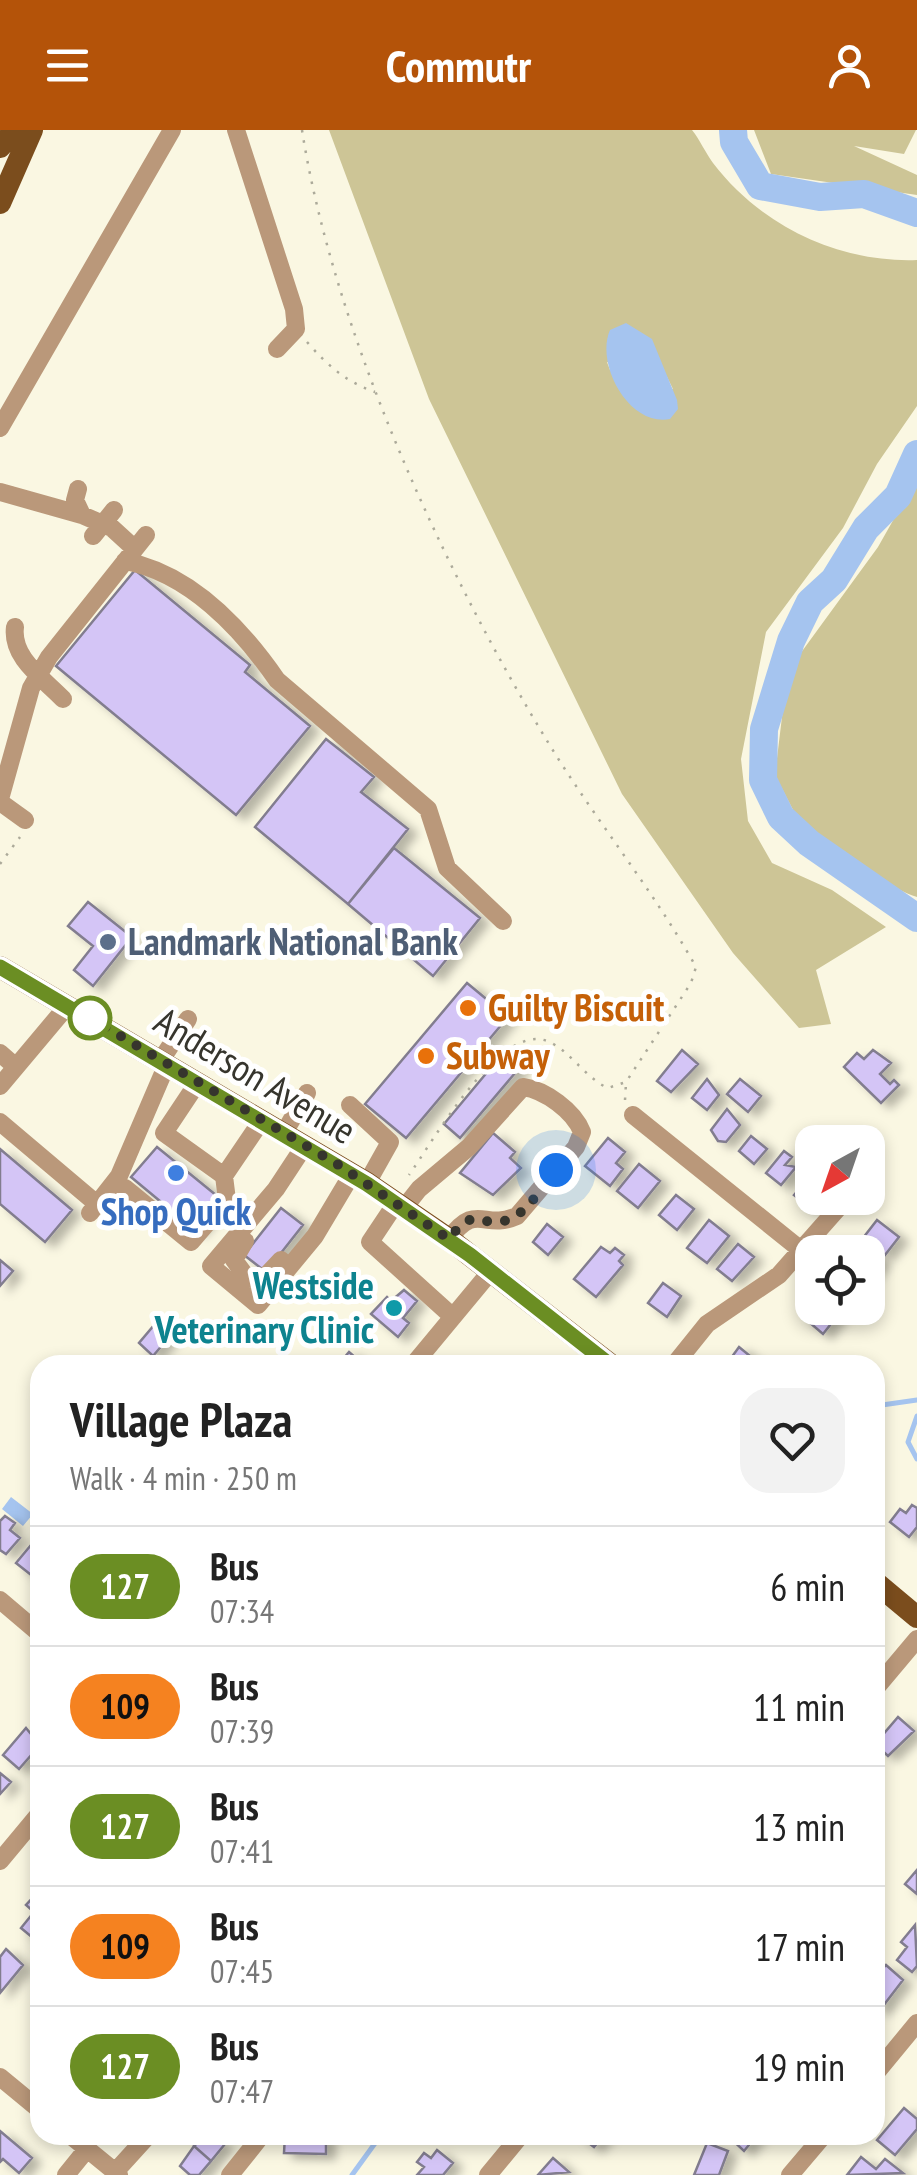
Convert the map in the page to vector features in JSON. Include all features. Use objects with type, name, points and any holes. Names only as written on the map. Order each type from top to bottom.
[{"type":"main road","points":[[0,148],[15,130]]},
{"type":"main road","points":[[0,166],[23,130]]},
{"type":"main road","points":[[0,203],[32,130]]},
{"type":"main road","name":"Anderson Avenue","points":[[0,967],[359,1179],[449,1239],[597,1355]]},
{"type":"main road","points":[[885,1590],[917,1617]]},
{"type":"street","points":[[0,428],[172,130]]},
{"type":"street","points":[[236,130],[294,308],[296,329],[277,350]]},
{"type":"street","points":[[78,489],[76,500],[82,514]]},
{"type":"street","points":[[0,492],[104,523],[196,594],[260,657],[276,680],[428,809],[447,868],[502,921]]},
{"type":"street","points":[[22,828],[0,801],[8,738],[39,674],[135,548]]},
{"type":"street","points":[[15,628],[14,641],[20,656],[62,699]]},
{"type":"street","points":[[0,1086],[68,1004]]},
{"type":"street","points":[[0,1122],[94,1209],[119,1176],[164,1062],[188,1019]]},
{"type":"street","points":[[0,1053],[16,1067]]},
{"type":"street","points":[[198,1082],[164,1133],[224,1176]]},
{"type":"street","points":[[449,1239],[463,1220],[474,1216],[506,1221],[517,1216],[576,1147],[582,1132],[578,1121],[548,1096],[523,1087],[469,1148],[400,1206],[370,1242],[453,1317]]},
{"type":"street","points":[[284,1133],[308,1093]]},
{"type":"street","points":[[305,1146],[276,1189],[264,1216],[236,1253],[236,1267],[248,1279],[264,1278],[390,1142],[350,1104]]},
{"type":"street","points":[[633,1115],[795,1245]]},
{"type":"street","points":[[125,1188],[190,1242],[227,1200],[224,1176],[262,1120]]},
{"type":"street","points":[[814,1235],[832,1215]]},
{"type":"street","points":[[682,1355],[707,1324],[780,1275],[795,1257]]},
{"type":"street","points":[[421,1355],[491,1271]]},
{"type":"street","points":[[0,1600],[30,1626]]},
{"type":"street","points":[[885,1678],[917,1640]]},
{"type":"street","points":[[0,1861],[30,1825]]},
{"type":"street","points":[[885,2062],[917,2023]]},
{"type":"street","points":[[0,2076],[30,2102]]},
{"type":"street","points":[[82,2145],[117,2174],[139,2145]]},
{"type":"street","points":[[230,2175],[254,2145]]},
{"type":"street","points":[[488,2175],[514,2145]]},
{"type":"street","points":[[790,2175],[816,2145]]},
{"type":"street","points":[[66,2175],[87,2149]]},
{"type":"path","points":[[302,130],[328,241],[377,392],[441,538],[544,737],[696,967],[691,983],[626,1082],[623,1094],[633,1115]]},
{"type":"path","points":[[296,329],[326,364],[354,385],[377,392]]},
{"type":"path","points":[[0,864],[22,828]]},
{"type":"path","points":[[410,1174],[442,1124],[499,1056],[519,1042],[529,1038],[549,1041],[608,1088],[626,1082]]},
{"type":"shaded area","points":[[329,130],[692,130],[732,185],[778,222],[831,247],[859,255],[917,260],[917,406],[877,464],[843,528],[766,632],[741,759],[748,821],[772,863],[832,890],[886,927],[816,970],[831,1024],[799,1028],[733,953],[622,794],[429,399]],"holes":[[[607,362],[667,377],[673,389],[610,370]]]},
{"type":"shaded area","points":[[754,130],[916,130],[904,154],[854,146],[917,175],[917,195],[771,174]]},
{"type":"shaded area","points":[[917,478],[917,897],[807,837],[775,775],[792,665],[878,547]]},
{"type":"water","points":[[626,323],[652,339],[677,400],[678,409],[670,419],[655,419],[641,413],[619,390],[612,375],[607,359],[610,330]]},
{"type":"water","points":[[11,1497],[30,1512],[30,1518],[23,1526],[2,1509]]},
{"type":"building","points":[[135,570],[250,665],[245,672],[310,726],[236,815],[56,666]]},
{"type":"building","points":[[326,739],[374,777],[361,792],[408,829],[348,904],[255,827]]},
{"type":"building","points":[[394,848],[480,918],[433,976],[348,904]]},
{"type":"building","name":"Landmark National Bank","points":[[88,902],[132,937],[93,986],[74,970],[93,946],[68,926]]},
{"type":"building","points":[[467,983],[508,1017],[406,1138],[365,1104]]},
{"type":"building","points":[[682,1050],[698,1064],[671,1092],[657,1081]]},
{"type":"building","points":[[873,1050],[891,1063],[880,1074],[890,1084],[894,1080],[899,1085],[881,1103],[844,1067],[857,1053],[864,1059]]},
{"type":"building","points":[[504,1052],[521,1066],[460,1138],[444,1124]]},
{"type":"building","points":[[707,1079],[719,1095],[707,1110],[692,1098]]},
{"type":"building","points":[[740,1079],[761,1096],[748,1112],[727,1094]]},
{"type":"building","points":[[727,1109],[740,1125],[726,1142],[718,1141],[711,1130]]},
{"type":"building","points":[[493,1133],[515,1152],[510,1158],[521,1168],[493,1195],[460,1173]]},
{"type":"building","points":[[751,1136],[767,1149],[754,1164],[739,1151]]},
{"type":"building","points":[[608,1138],[625,1152],[616,1163],[623,1169],[610,1186],[585,1166]]},
{"type":"building","points":[[157,1147],[222,1200],[196,1231],[131,1177]]},
{"type":"building","points":[[0,1149],[72,1210],[45,1242],[0,1204]]},
{"type":"building","points":[[784,1151],[792,1157],[785,1165],[795,1168],[781,1185],[766,1173]]},
{"type":"building","points":[[639,1164],[660,1181],[638,1208],[617,1191]]},
{"type":"building","points":[[676,1195],[694,1209],[677,1230],[659,1215]]},
{"type":"building","points":[[281,1208],[303,1225],[266,1272],[244,1255]]},
{"type":"building","points":[[709,1220],[729,1236],[707,1263],[687,1248]]},
{"type":"building","points":[[877,1220],[899,1237],[885,1255],[885,1235],[865,1235]]},
{"type":"building","points":[[547,1224],[563,1237],[548,1255],[533,1242]]},
{"type":"building","points":[[738,1244],[754,1257],[732,1281],[717,1269]]},
{"type":"building","points":[[601,1247],[610,1253],[615,1248],[624,1255],[619,1261],[623,1265],[596,1297],[574,1279]]},
{"type":"building","points":[[0,1260],[13,1271],[0,1286]]},
{"type":"building","points":[[663,1283],[681,1296],[667,1317],[648,1303]]},
{"type":"building","name":"Westside Veterinary Clinic","points":[[404,1290],[417,1301],[403,1318],[409,1323],[398,1337],[371,1314],[387,1297],[391,1301]]},
{"type":"building","points":[[155,1324],[170,1336],[154,1355],[139,1343]]},
{"type":"building","points":[[812,1325],[830,1325],[823,1334]]},
{"type":"building","points":[[912,1505],[917,1508],[917,1527],[909,1537],[890,1522],[900,1509],[906,1513]]},
{"type":"building","points":[[5,1516],[15,1523],[10,1530],[20,1538],[6,1554],[0,1550],[0,1521]]},
{"type":"building","points":[[30,1546],[30,1574],[16,1563]]},
{"type":"building","points":[[898,1717],[914,1731],[888,1756],[885,1732]]},
{"type":"building","points":[[26,1728],[30,1733],[30,1756],[19,1769],[3,1755]]},
{"type":"building","points":[[0,1773],[11,1782],[0,1794]]},
{"type":"building","points":[[917,1870],[917,1894],[905,1884]]},
{"type":"building","points":[[30,1917],[30,1936],[21,1928]]},
{"type":"building","points":[[915,1925],[917,1966],[912,1972],[897,1960],[907,1947],[901,1942]]},
{"type":"building","points":[[6,1949],[23,1965],[0,1993],[0,1957]]},
{"type":"building","points":[[885,1966],[903,1980],[885,2003]]},
{"type":"building","points":[[904,2108],[917,2119],[917,2129],[895,2155],[883,2145],[885,2131]]},
{"type":"building","points":[[0,2131],[32,2158],[19,2173],[3,2159],[0,2162]]},
{"type":"building","points":[[195,2145],[224,2145],[211,2161]]},
{"type":"building","points":[[284,2145],[326,2145],[326,2154],[284,2153]]},
{"type":"building","points":[[706,2145],[728,2151],[719,2175],[694,2175]]},
{"type":"building","points":[[194,2146],[211,2161],[199,2175],[190,2175],[180,2166]]},
{"type":"building","points":[[437,2150],[453,2163],[443,2175],[417,2175],[424,2167],[417,2162],[424,2153],[431,2158]]},
{"type":"building","points":[[861,2157],[876,2169],[885,2159],[903,2173],[847,2175]]},
{"type":"building","points":[[553,2158],[569,2172],[538,2175]]},
{"type":"waterway","points":[[733,130],[734,142],[760,186],[820,197],[864,194],[917,213]]},
{"type":"waterway","points":[[917,454],[898,496],[866,528],[834,580],[810,602],[791,641],[764,729],[763,780],[781,817],[809,843],[917,918]]},
{"type":"waterway","points":[[885,1405],[917,1400]]},
{"type":"waterway","points":[[917,1416],[908,1442],[917,1459]]},
{"type":"waterway","points":[[352,2175],[374,2145]]},
{"type":"bus line","name":"127","points":[[0,967],[337,1164],[449,1239],[598,1355]]},
{"type":"place","name":"Landmark National Bank","points":[[108,942]]},
{"type":"place","name":"Guilty Biscuit","points":[[468,1008]]},
{"type":"place","name":"Subway","points":[[426,1056]]},
{"type":"place","name":"Shop Quick","points":[[176,1173]]},
{"type":"place","name":"Westside Veterinary Clinic","points":[[394,1308]]},
{"type":"route","points":[[90,1018],[337,1164],[449,1239],[463,1220],[474,1216],[506,1221],[517,1216],[556,1170]]}]
